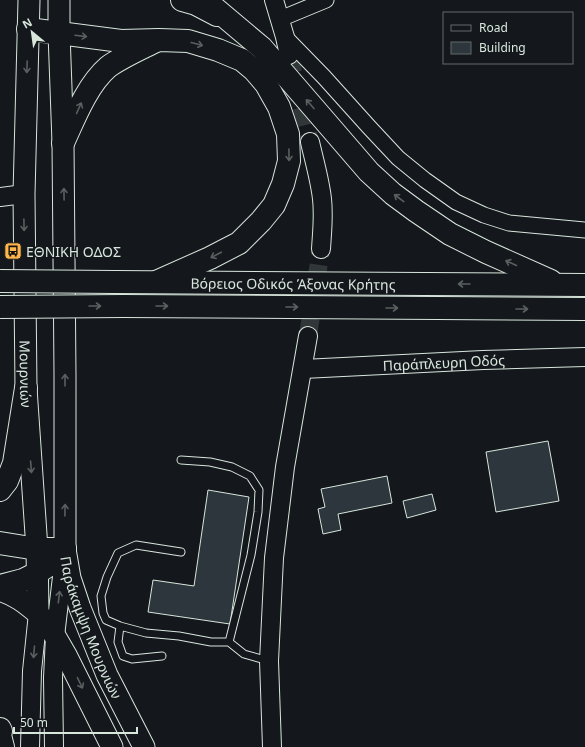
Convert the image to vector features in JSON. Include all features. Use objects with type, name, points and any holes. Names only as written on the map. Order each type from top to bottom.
[{"type":"highway","points":[[182,0],[196,4],[231,22]]},
{"type":"highway","points":[[205,0],[262,48],[368,172],[393,194],[450,234],[559,285]]},
{"type":"highway","points":[[28,29],[121,41],[188,41],[218,50],[242,60],[254,70],[266,84],[279,107],[288,134],[289,161],[283,184],[274,204],[262,221],[239,243],[210,258],[156,282]]},
{"type":"highway","points":[[63,143],[82,101],[96,80],[108,67],[126,56],[159,40]]},
{"type":"highway","name":"Βόρειος Οδικός Άξονας Κρήτης","points":[[0,281],[585,285]]},
{"type":"highway","name":"Βόρειος Οδικός Άξονας Κρήτης","points":[[0,307],[123,306],[585,309]]},
{"type":"highway","points":[[0,490],[7,481],[14,463],[26,388]]},
{"type":"highway","points":[[0,543],[37,549],[65,549]]},
{"type":"highway","points":[[0,586],[24,580],[37,573],[51,564],[65,549]]},
{"type":"highway","points":[[0,590],[20,599],[38,613]]},
{"type":"main road","name":"Μουρνιών","points":[[29,0],[24,194],[26,388],[37,549],[38,613]]},
{"type":"main road","name":"Παράκαμψη Μουρνιών","points":[[60,0],[59,33],[63,143],[66,391],[65,549],[70,578],[106,675],[144,747]]},
{"type":"main road","name":"Παράκαμψη Μουρνιών","points":[[38,613],[55,636],[112,747]]},
{"type":"street","points":[[274,0],[289,55]]},
{"type":"street","points":[[280,19],[326,0]]},
{"type":"street","points":[[285,37],[324,77],[398,158],[425,180],[456,202],[484,215],[509,223],[585,230]]},
{"type":"street","points":[[310,142],[322,199],[323,223],[321,249]]},
{"type":"street","points":[[0,197],[24,194]]},
{"type":"street","points":[[272,747],[269,661],[274,558],[284,474],[308,336]]},
{"type":"street","name":"Παράπλευρη Οδός","points":[[303,369],[483,360],[585,357]]},
{"type":"street","points":[[54,747],[53,678],[55,636],[65,549]]},
{"type":"street","name":"Μουρνιών","points":[[30,747],[32,671],[38,613]]},
{"type":"lane","points":[[181,460],[210,462],[232,467],[250,476],[259,490],[258,512],[251,555],[230,642]]},
{"type":"lane","points":[[181,552],[136,545],[118,553],[107,577],[101,596],[103,613],[106,620],[120,626],[146,633],[179,636],[211,642],[230,642],[244,654],[269,661]]},
{"type":"lane","points":[[120,626],[118,642],[123,656],[132,659],[162,656]]},
{"type":"building","points":[[548,441],[559,501],[496,512],[486,452]]},
{"type":"building","points":[[387,476],[392,503],[338,514],[341,530],[323,534],[318,509],[325,507],[321,489]]},
{"type":"building","points":[[208,490],[249,497],[230,624],[148,612],[153,580],[194,586]]},
{"type":"building","points":[[432,494],[436,510],[407,518],[403,501]]},
{"type":"tunnel","points":[[289,55],[310,142]]},
{"type":"tunnel","points":[[308,336],[321,249]]},
{"type":"place","name":"ΕΘΝΙΚΗ ΟΔΟΣ","points":[[13,251]]}]
